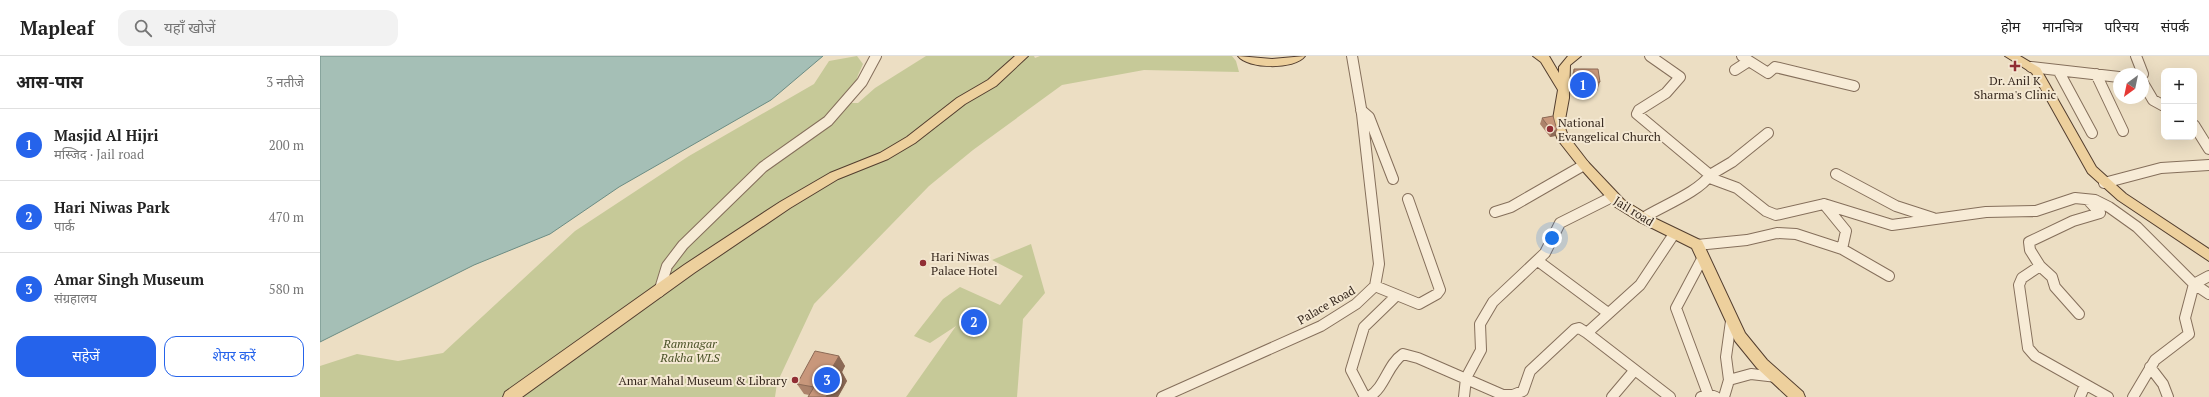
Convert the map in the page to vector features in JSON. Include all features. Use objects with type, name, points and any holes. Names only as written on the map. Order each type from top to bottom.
[{"type":"main road","points":[[510,397],[659,292],[689,269],[785,205],[834,176],[884,156],[911,140],[961,101],[992,83],[1022,56]]},
{"type":"main road","points":[[1244,56],[1274,64],[1299,56]]},
{"type":"main road","points":[[2011,56],[2031,67],[2039,75],[2087,164],[2104,183],[2122,197],[2209,256]]},
{"type":"main road","points":[[1544,59],[1558,68],[1568,60]]},
{"type":"main road","points":[[1544,59],[1563,89]]},
{"type":"main road","name":"Jail road","points":[[1568,60],[1558,130],[1584,165],[1612,197],[1625,208],[1697,245]]},
{"type":"main road","points":[[1697,245],[1731,321],[1752,352],[1798,397]]},
{"type":"street","points":[[659,292],[667,266],[683,245],[763,167],[828,121],[842,107],[862,82],[876,56]]},
{"type":"street","points":[[1352,56],[1361,110],[1379,264],[1375,286],[1396,296],[1419,304],[1437,294],[1440,290],[1408,199]]},
{"type":"street","points":[[1650,56],[1680,77],[1666,93],[1639,110],[1637,114],[1710,176],[1737,188],[1766,211],[1776,215],[1824,204],[1892,225],[1933,218],[1986,212],[2036,210],[2075,198],[2085,198],[2106,205],[2137,227],[2194,284],[2209,294]]},
{"type":"street","points":[[2136,56],[2140,68]]},
{"type":"street","points":[[1735,70],[1746,58],[1765,73],[1769,73],[1775,67],[1854,86]]},
{"type":"street","points":[[2031,67],[2113,76]]},
{"type":"street","points":[[2058,70],[2092,133]]},
{"type":"street","points":[[2096,74],[2123,130]]},
{"type":"street","points":[[2149,94],[2153,100],[2161,104]]},
{"type":"street","points":[[1361,110],[1369,117],[1393,179]]},
{"type":"street","points":[[2197,130],[2209,149]]},
{"type":"street","points":[[1643,218],[1661,206],[1704,184],[1710,176],[1723,169],[1744,151],[1758,143],[1768,133]]},
{"type":"street","points":[[1495,212],[1511,207],[1584,165]]},
{"type":"street","points":[[2104,183],[2138,172],[2161,168],[2209,165]]},
{"type":"street","points":[[1836,174],[1896,206],[1933,218]]},
{"type":"street","points":[[1464,397],[1466,378],[1481,350],[1480,324],[1493,302],[1545,253],[1560,223],[1612,197]]},
{"type":"street","points":[[2079,314],[2055,287],[2052,277],[2040,266],[2030,250],[2028,242],[2073,221],[2100,212],[2085,198]]},
{"type":"street","points":[[1824,204],[1846,231],[1842,249]]},
{"type":"street","points":[[1697,245],[1747,240],[1782,232],[1804,236],[1842,249],[1889,276]]},
{"type":"street","points":[[1587,333],[1640,286],[1674,234]]},
{"type":"street","points":[[1703,257],[1676,308],[1708,396]]},
{"type":"street","points":[[1538,261],[1608,313]]},
{"type":"street","points":[[2040,266],[2022,278],[2019,285],[2028,348],[2035,356],[2108,397]]},
{"type":"street","points":[[2133,397],[2155,360],[2189,334],[2190,330],[2185,318],[2194,284],[2209,276]]},
{"type":"street","name":"Palace Road","points":[[1162,397],[1321,326],[1356,304],[1375,286]]},
{"type":"street","points":[[1365,397],[1353,377],[1351,370],[1359,337],[1368,322],[1396,296]]},
{"type":"street","points":[[1724,397],[1729,380],[1726,356],[1731,321]]},
{"type":"street","points":[[1369,397],[1377,392],[1383,385],[1397,359],[1403,354],[1466,378],[1507,396],[1524,394],[1528,387],[1528,374],[1574,329],[1579,328],[1670,397]]},
{"type":"street","points":[[2150,367],[2163,384],[2168,397]]},
{"type":"street","points":[[1612,397],[1634,370]]},
{"type":"street","points":[[1729,380],[1750,374],[1778,377]]},
{"type":"street","points":[[1383,385],[1383,397]]},
{"type":"street","points":[[2080,397],[2085,385]]},
{"type":"green space","name":"Ramnagar Rakha WLS","points":[[857,56],[863,64],[858,75],[850,103],[858,103],[875,88],[926,56],[1034,56],[1035,58],[1040,56],[1232,56],[1236,61],[1239,72],[1144,70],[1062,85],[973,150],[929,186],[814,304],[777,383],[775,397],[320,397],[320,366],[357,354],[398,361],[443,353],[575,231],[689,156],[814,84],[829,61]]},
{"type":"green space","points":[[1031,244],[1045,293],[1023,319],[1017,397],[906,397],[956,326],[930,343],[914,336],[943,299],[960,287],[1000,305],[1023,276],[992,260]]},
{"type":"water","points":[[320,56],[823,56],[771,100],[619,187],[550,234],[474,265],[320,342]]},
{"type":"building","points":[[1574,69],[1598,69],[1600,82],[1574,83]]},
{"type":"building","points":[[1553,116],[1557,130],[1552,131],[1542,118]]},
{"type":"building","points":[[815,351],[839,356],[832,368],[841,371],[826,397],[808,397],[814,387],[797,384]]},
{"type":"place","name":"Dr. Anil K Sharma's Clinic","points":[[2015,66]]},
{"type":"place","name":"Masjid Al Hijri","points":[[1583,85]]},
{"type":"place","name":"National Evangelical Church","points":[[1550,129]]},
{"type":"place","name":"Hari Niwas Palace Hotel","points":[[923,263]]},
{"type":"place","name":"Hari Niwas Park","points":[[974,322]]},
{"type":"place","name":"Amar Mahal Museum & Library","points":[[795,380]]},
{"type":"place","name":"Amar Singh Museum","points":[[827,380]]}]
